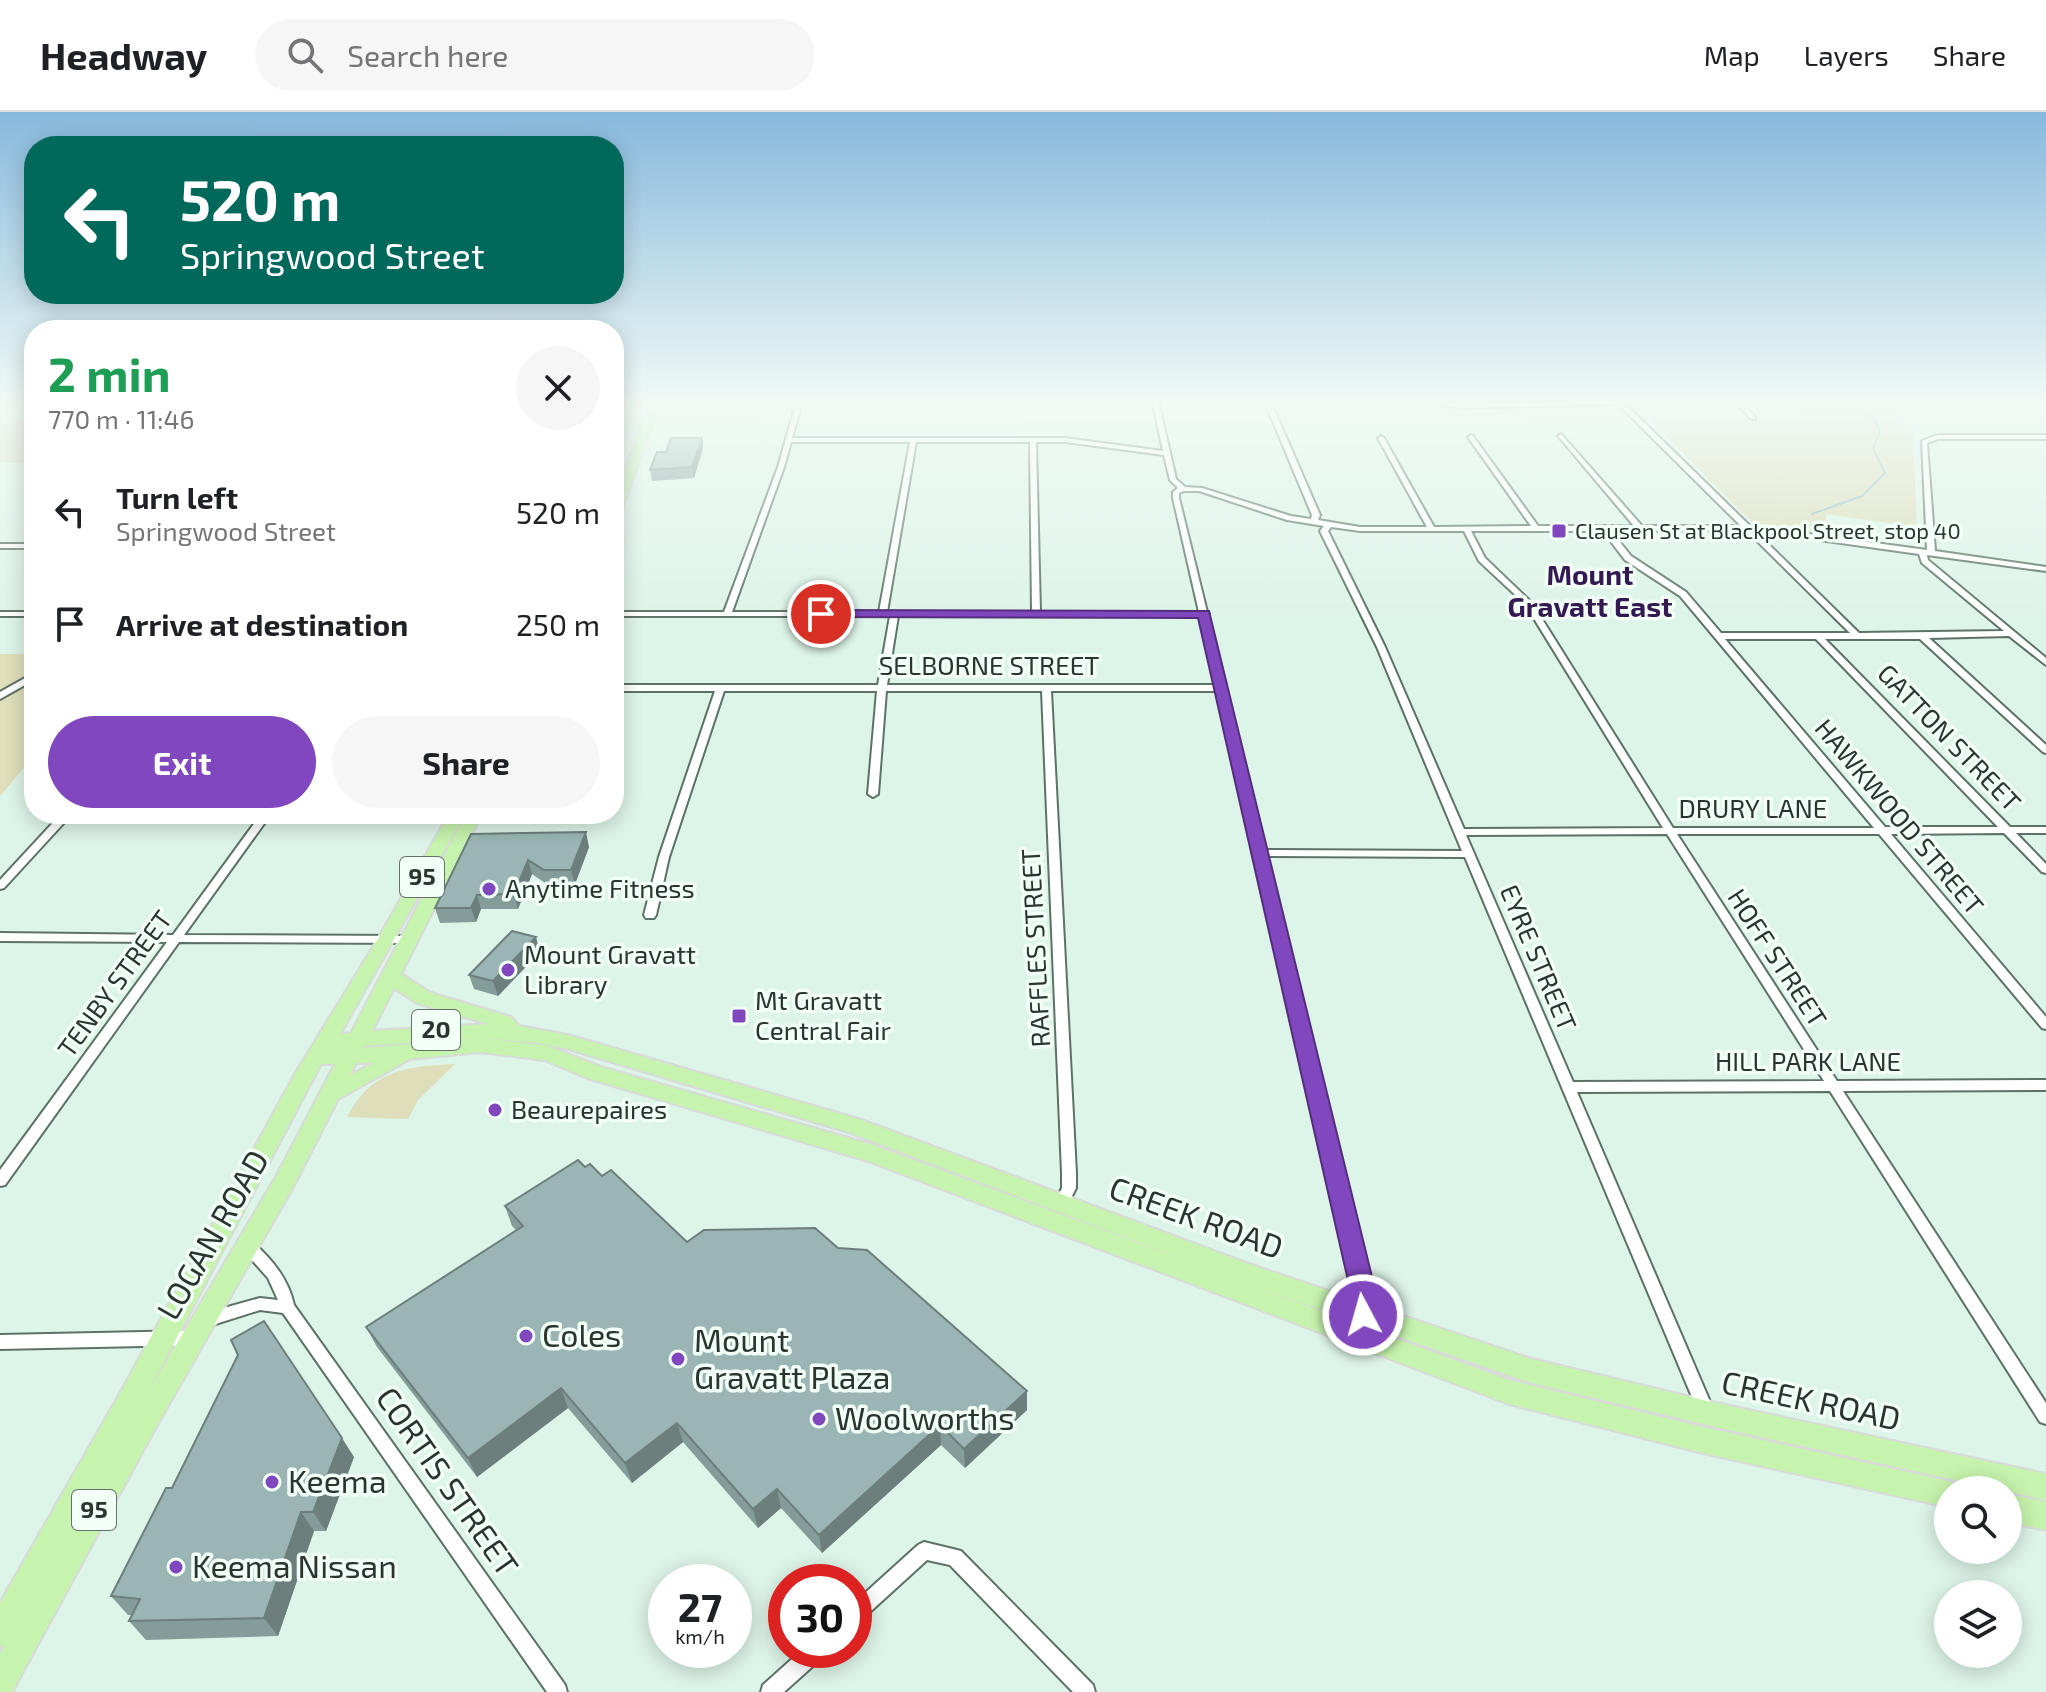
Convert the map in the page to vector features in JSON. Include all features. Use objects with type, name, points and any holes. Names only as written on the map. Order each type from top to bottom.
[{"type":"main road","name":"LOGAN ROAD","points":[[0,1632],[321,1049],[451,824]]},
{"type":"main road","name":"LOGAN ROAD","points":[[0,1684],[62,1567],[248,1246],[355,1048],[469,824]]},
{"type":"main road","points":[[391,977],[424,998],[504,1022],[513,1031]]},
{"type":"main road","name":"CREEK ROAD","points":[[355,1048],[451,1029],[513,1031],[568,1042],[807,1110],[1363,1315],[1528,1370],[1707,1413],[2046,1487]]},
{"type":"main road","name":"CREEK ROAD","points":[[321,1049],[413,1051],[480,1045],[548,1053],[594,1073],[873,1154],[1509,1392],[1641,1426],[1934,1491]]},
{"type":"main road","points":[[330,1094],[413,1051]]},
{"type":"main road","points":[[2022,1511],[2046,1516]]},
{"type":"street","points":[[727,614],[777,474]]},
{"type":"street","points":[[873,794],[888,614],[908,474]]},
{"type":"street","points":[[1034,474],[1036,614]]},
{"type":"street","points":[[1172,474],[1173,480],[1183,489]]},
{"type":"street","points":[[1298,474],[1316,515],[1314,522]]},
{"type":"street","points":[[1401,474],[1431,528]]},
{"type":"street","points":[[1497,474],[1536,528]]},
{"type":"street","points":[[1593,474],[1639,527]]},
{"type":"street","points":[[1694,474],[1856,635]]},
{"type":"street","points":[[1925,474],[1925,561],[2046,662]]},
{"type":"street","points":[[1363,1315],[1362,1285],[1219,688],[1176,492],[1200,489],[1254,509],[1360,529],[1750,528],[2046,569]]},
{"type":"street","name":"EYRE STREET","points":[[1329,524],[1324,531],[1381,647],[1707,1413]]},
{"type":"street","name":"HAWKWOOD STREET","points":[[1604,527],[1628,558],[1683,594],[2046,1025]]},
{"type":"street","name":"HOFF STREET","points":[[1466,528],[1482,559],[1528,603],[1670,831],[2046,1417]]},
{"type":"street","points":[[0,546],[24,546]]},
{"type":"street","points":[[0,614],[24,614]]},
{"type":"street","points":[[624,614],[1205,614]]},
{"type":"street","points":[[1720,636],[2010,633]]},
{"type":"street","points":[[1922,636],[2046,750]]},
{"type":"street","name":"GATTON STREET","points":[[1819,637],[2046,870]]},
{"type":"street","points":[[0,696],[24,682]]},
{"type":"street","name":"SELBORNE STREET","points":[[624,688],[1219,688]]},
{"type":"street","points":[[650,915],[664,857],[720,688]]},
{"type":"street","name":"RAFFLES STREET","points":[[1046,688],[1069,1173],[1069,1188],[1061,1204]]},
{"type":"street","points":[[0,886],[58,824]]},
{"type":"street","name":"TENBY STREET","points":[[0,1181],[259,824]]},
{"type":"street","name":"DRURY LANE","points":[[1459,832],[2046,830]]},
{"type":"street","points":[[1259,853],[1468,854]]},
{"type":"street","points":[[0,937],[409,940]]},
{"type":"street","name":"HILL PARK LANE","points":[[1569,1087],[2046,1085]]},
{"type":"street","name":"CORTIS STREET","points":[[248,1246],[266,1263],[284,1288],[287,1307],[558,1692]]},
{"type":"street","points":[[0,1342],[163,1339],[198,1329],[260,1304],[287,1307]]},
{"type":"street","points":[[872,1599],[924,1551],[955,1557],[1086,1692]]},
{"type":"street","points":[[770,1692],[796,1668]]},
{"type":"green space","points":[[1703,474],[1915,474],[1917,527],[1826,514],[1826,534],[1755,525]]},
{"type":"green space","points":[[0,654],[24,654],[24,768],[0,796]]},
{"type":"green space","points":[[455,1064],[418,1100],[408,1119],[347,1117],[357,1101],[379,1080],[406,1069]]},
{"type":"building","points":[[586,832],[571,870],[544,870],[528,860],[514,894],[477,895],[471,908],[435,908],[471,834]]},
{"type":"building","points":[[512,931],[536,937],[493,981],[469,975]]},
{"type":"building","name":"Mount Gravatt Plaza","points":[[578,1160],[585,1167],[590,1164],[602,1176],[611,1170],[687,1242],[704,1230],[815,1228],[838,1248],[867,1250],[1027,1391],[964,1449],[940,1425],[819,1535],[777,1489],[753,1509],[677,1423],[625,1463],[561,1388],[468,1458],[366,1327],[523,1226],[505,1206]]},
{"type":"building","name":"Keema","points":[[264,1321],[342,1438],[313,1512],[301,1512],[264,1618],[129,1621],[140,1599],[111,1596],[166,1488],[172,1488],[238,1355],[231,1340]]},
{"type":"waterway","points":[[1812,514],[1862,496],[1884,474]]},
{"type":"place","name":"Clausen St at Blackpool Street, stop 40","points":[[1559,531]]},
{"type":"place","name":"Anytime Fitness","points":[[489,889]]},
{"type":"place","name":"Mount Gravatt Library","points":[[508,970]]},
{"type":"place","name":"Mt Gravatt Central Fair","points":[[739,1016]]},
{"type":"place","name":"Beaurepaires","points":[[495,1110]]},
{"type":"place","name":"Coles","points":[[526,1336]]},
{"type":"place","name":"Mount Gravatt Plaza","points":[[678,1359]]},
{"type":"place","name":"Woolworths","points":[[819,1419]]},
{"type":"place","name":"Keema","points":[[272,1482]]},
{"type":"place","name":"Keema Nissan","points":[[176,1567]]},
{"type":"district","name":"Mount Gravatt East","points":[[1590,591]]},
{"type":"route","points":[[821,614],[1205,614],[1209,647],[1362,1285],[1363,1315]]}]
